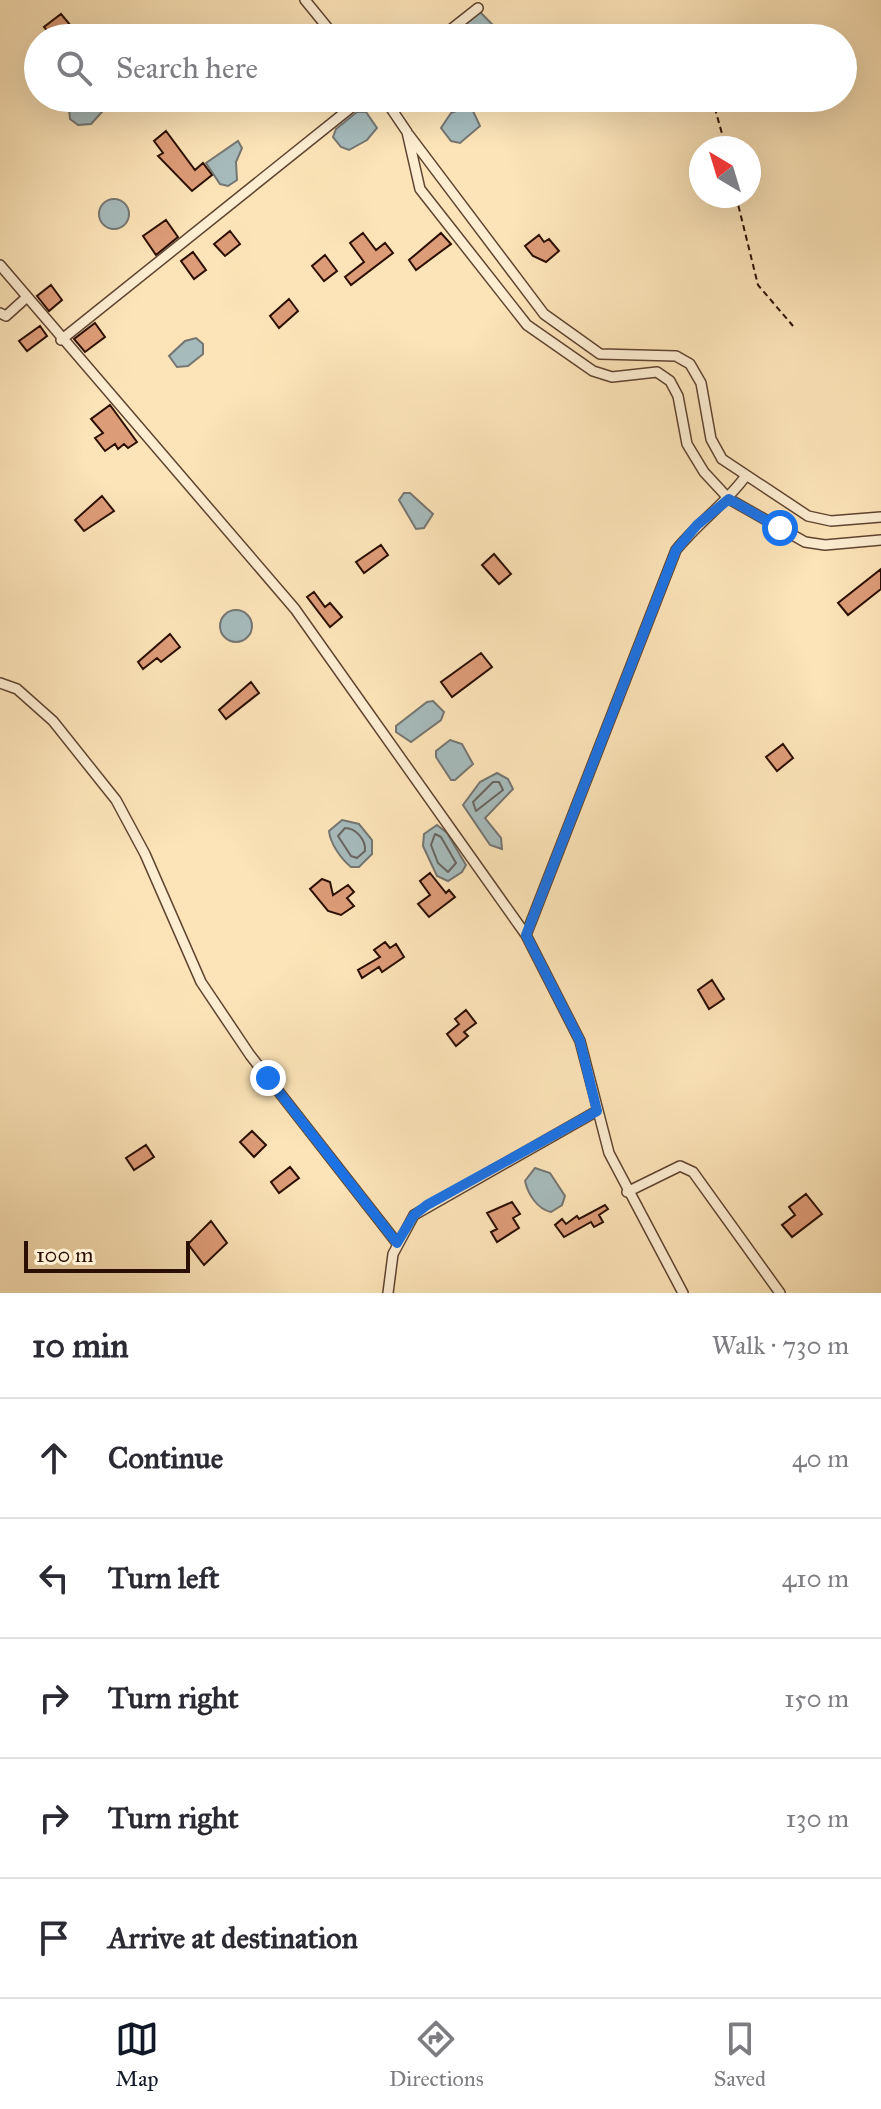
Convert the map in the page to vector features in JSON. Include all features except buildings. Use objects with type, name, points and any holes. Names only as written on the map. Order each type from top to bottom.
[{"type":"street","points":[[305,0],[325,24]]},
{"type":"street","points":[[458,24],[478,8]]},
{"type":"street","points":[[61,340],[346,112]]},
{"type":"street","points":[[393,112],[544,314],[600,354],[676,356],[690,364],[701,383],[711,439],[722,459],[808,516],[831,521],[881,517]]},
{"type":"street","points":[[407,132],[420,189],[527,325],[593,371],[612,377],[657,372],[670,381],[678,396],[687,444],[704,472],[729,499],[805,542],[825,545],[881,540]]},
{"type":"street","points":[[0,265],[61,340],[295,609],[526,935],[580,1041],[609,1153],[683,1293]]},
{"type":"street","points":[[0,313],[6,316],[27,297]]},
{"type":"street","points":[[526,935],[676,550],[697,525],[729,499],[745,477]]},
{"type":"street","points":[[0,683],[17,689],[53,721],[116,800],[145,854],[201,982],[250,1055],[397,1243]]},
{"type":"street","points":[[388,1293],[397,1243],[414,1215],[597,1111]]},
{"type":"street","points":[[627,1192],[680,1166],[693,1172],[780,1293]]},
{"type":"path","points":[[716,112],[723,136]]},
{"type":"path","points":[[739,208],[758,285],[793,326]]},
{"type":"water","points":[[480,12],[492,24],[463,24]]},
{"type":"water","points":[[69,112],[102,112],[91,124],[78,125],[70,119]]},
{"type":"water","points":[[357,112],[366,112],[377,128],[367,140],[349,150],[341,147],[333,137],[336,129]]},
{"type":"water","points":[[473,112],[480,126],[460,143],[451,141],[441,128],[451,113]]},
{"type":"water","points":[[238,141],[242,148],[236,162],[237,180],[228,186],[220,184],[206,163]]},
{"type":"water","points":[[114,199],[125,203],[129,214],[125,225],[114,229],[103,225],[99,214],[103,203]]},
{"type":"water","points":[[196,338],[203,344],[203,354],[188,366],[177,367],[169,356],[185,341]]},
{"type":"water","points":[[404,493],[410,493],[433,514],[424,528],[416,529],[399,500]]},
{"type":"water","points":[[236,610],[247,615],[252,626],[247,637],[236,642],[225,637],[220,626],[225,615]]},
{"type":"water","points":[[433,701],[444,712],[441,720],[411,742],[396,732],[396,726],[427,702]]},
{"type":"water","points":[[450,740],[462,744],[473,764],[455,780],[451,780],[436,757],[436,751]]},
{"type":"water","points":[[497,773],[508,779],[513,789],[485,818],[501,838],[502,849],[490,845],[463,805],[480,782]]},
{"type":"water","points":[[342,820],[359,824],[372,840],[372,854],[359,867],[347,864],[331,841],[329,831]]},
{"type":"water","points":[[437,825],[447,833],[466,865],[462,872],[448,881],[437,876],[423,846],[424,834]]},
{"type":"water","points":[[535,1168],[550,1173],[565,1196],[562,1205],[551,1212],[537,1204],[526,1186],[525,1181]]},
{"type":"route","points":[[268,1078],[397,1243],[414,1215],[427,1205],[597,1111],[580,1041],[568,1011],[526,935],[676,550],[697,525],[729,499],[780,528]]}]
